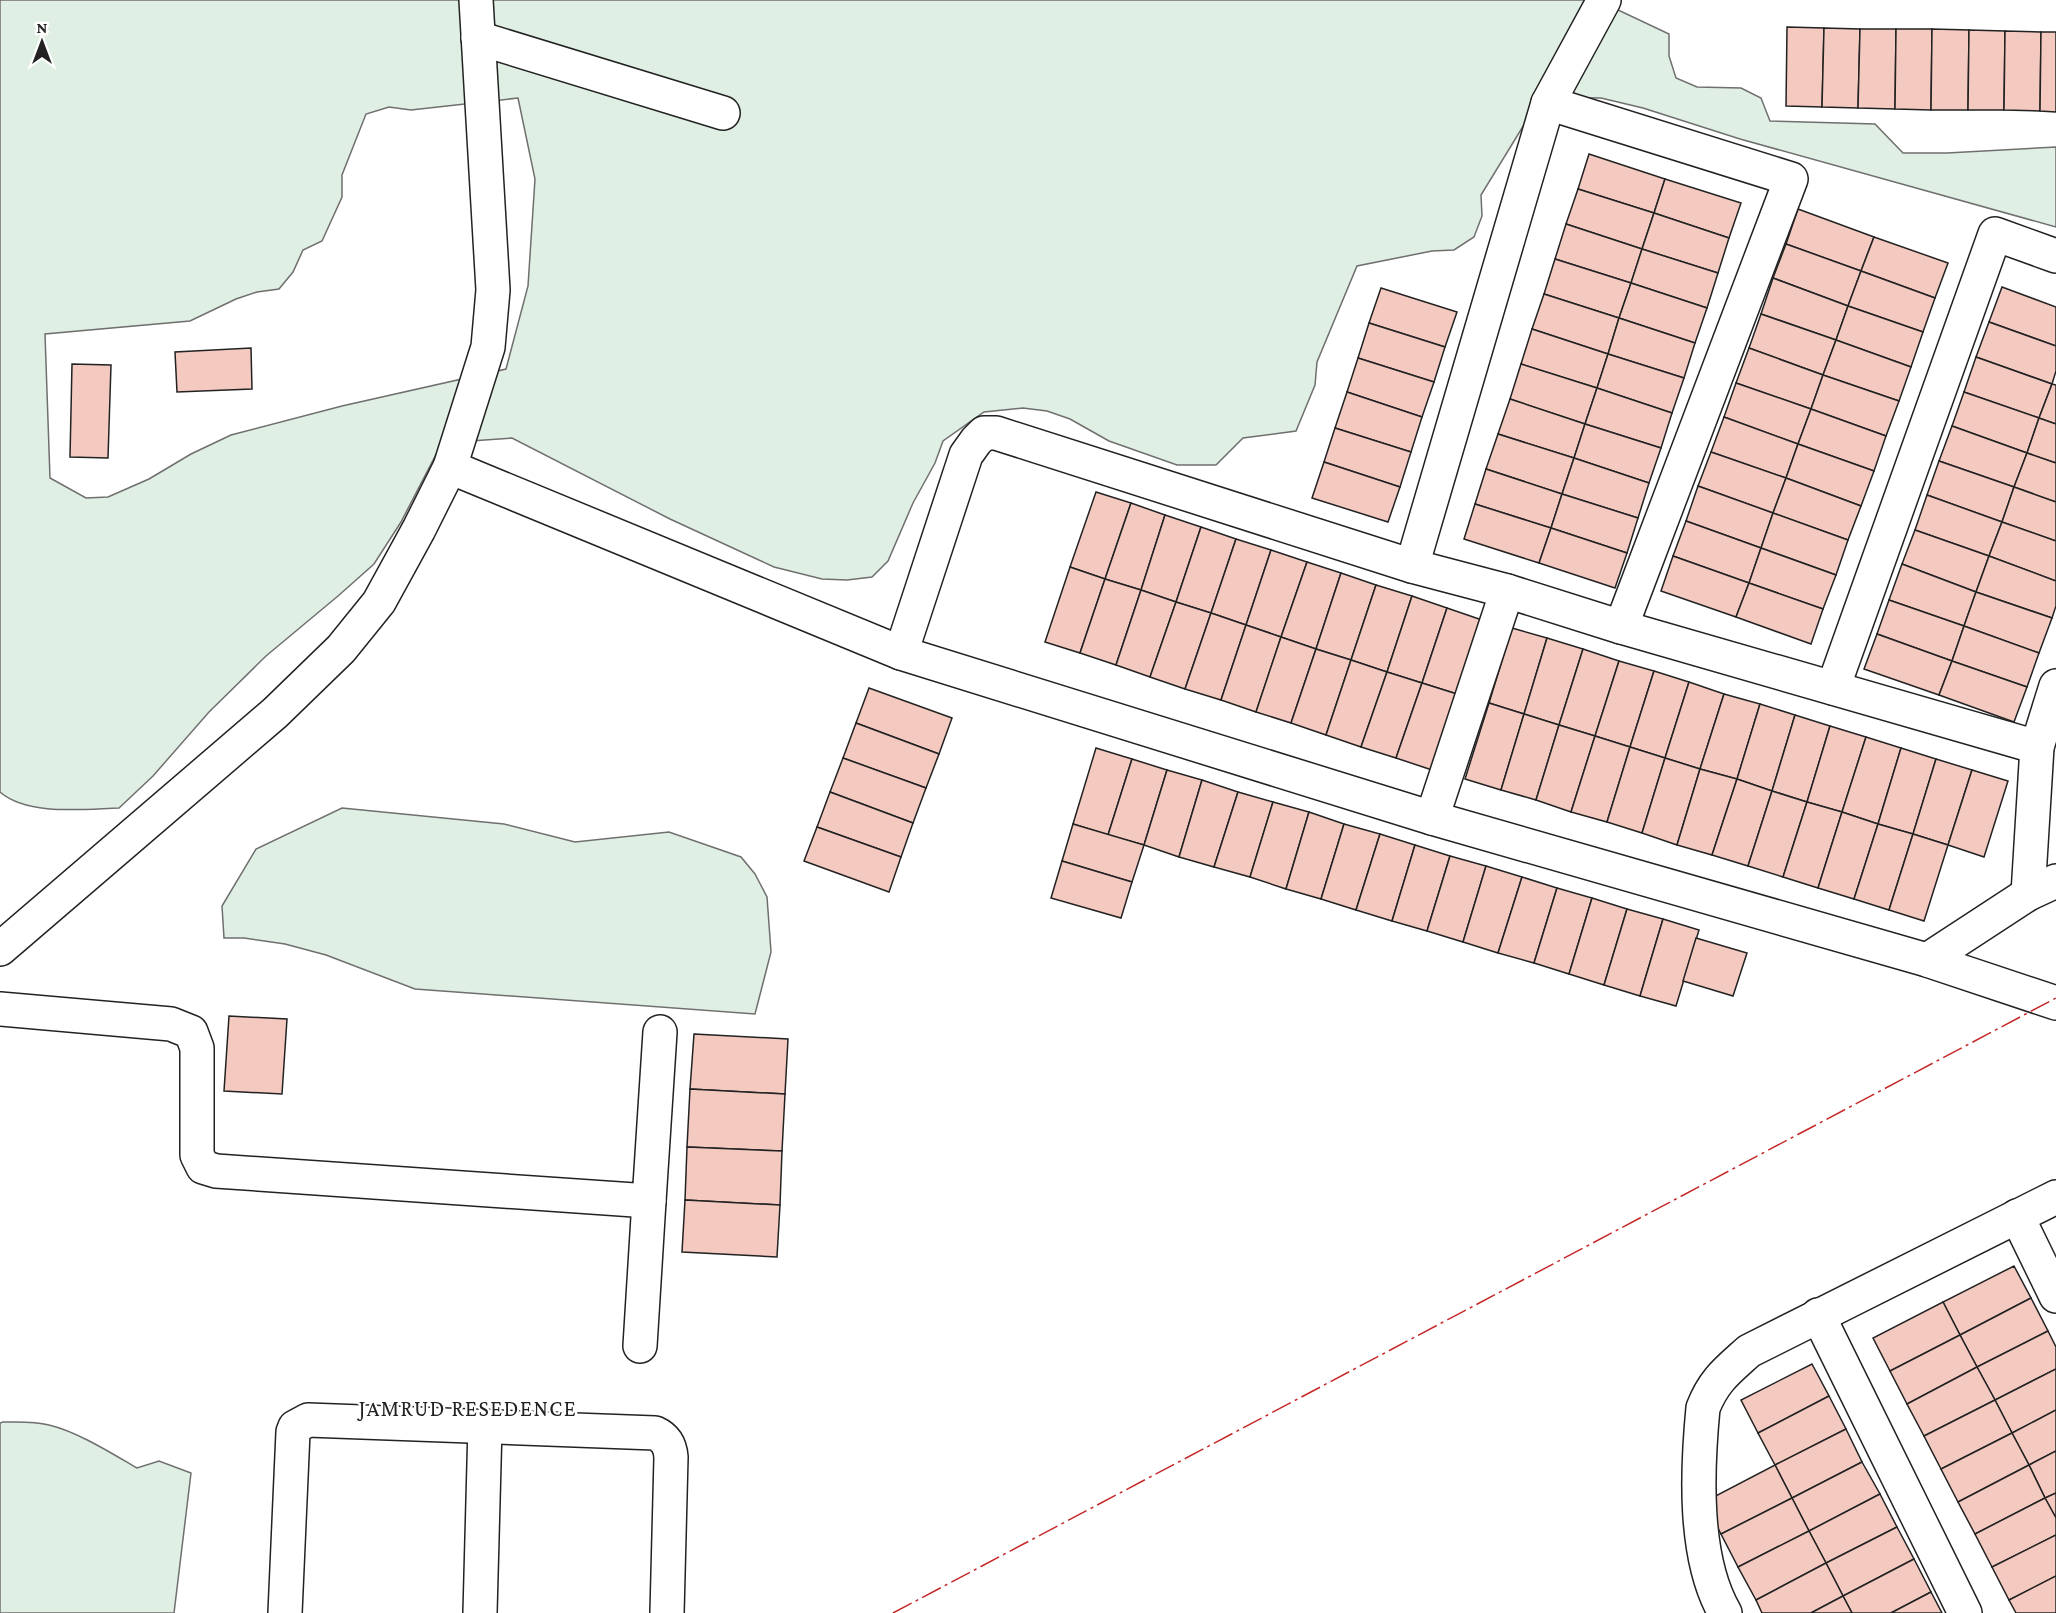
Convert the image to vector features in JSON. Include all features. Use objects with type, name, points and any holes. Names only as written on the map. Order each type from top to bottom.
[{"type":"street","points":[[0,949],[258,728],[341,649],[379,602],[419,529],[450,467],[488,347],[493,290],[476,0]]},
{"type":"street","points":[[1412,566],[1548,103],[1604,0]]},
{"type":"street","points":[[478,38],[723,113]]},
{"type":"street","points":[[1548,103],[1791,179],[1621,627]]},
{"type":"street","points":[[1833,688],[1995,234],[2056,256]]},
{"type":"street","points":[[901,653],[966,455],[984,433],[996,433],[1412,566],[1507,591],[1621,627],[2037,747]]},
{"type":"street","points":[[450,467],[901,653],[1432,818],[1927,960],[2056,1003]]},
{"type":"street","points":[[1432,818],[1507,591]]},
{"type":"street","points":[[1927,960],[2042,887],[2037,747],[2056,686]]},
{"type":"street","points":[[0,1009],[171,1024],[191,1032],[197,1048],[197,1155],[203,1167],[216,1171],[649,1201]]},
{"type":"street","points":[[640,1347],[660,1032]]},
{"type":"street","points":[[1725,1613],[1720,1604],[1702,1542],[1700,1513],[1703,1408],[1709,1392],[1718,1379],[1749,1351],[2056,1197]]},
{"type":"street","points":[[2017,1216],[2056,1296]]},
{"type":"street","points":[[1818,1315],[1965,1613]]},
{"type":"street","points":[[285,1613],[293,1439],[295,1427],[308,1420],[655,1433],[667,1441],[671,1456],[668,1613]]},
{"type":"street","points":[[480,1613],[485,1426]]},
{"type":"green space","points":[[0,0],[1597,0],[1669,34],[1669,56],[1676,78],[1697,87],[1741,88],[1761,98],[1770,121],[1875,124],[1903,153],[2056,147],[2056,227],[1740,139],[1643,108],[1601,98],[1541,97],[1481,195],[1482,216],[1474,237],[1454,250],[1432,251],[1357,266],[1317,362],[1315,385],[1296,431],[1243,438],[1216,465],[1177,465],[1109,441],[1070,419],[1047,411],[1023,408],[984,412],[943,441],[935,463],[913,503],[888,561],[872,577],[847,580],[822,579],[774,567],[670,519],[512,438],[442,443],[401,522],[374,564],[266,656],[209,712],[153,776],[119,808],[73,810],[41,808],[12,800],[0,792]],"holes":[[[518,98],[535,179],[528,286],[506,369],[342,406],[231,435],[191,454],[149,479],[108,497],[86,498],[50,478],[45,334],[190,321],[236,299],[257,292],[279,289],[293,272],[303,250],[322,241],[342,197],[342,175],[366,114],[389,107],[411,110]]]},
{"type":"green space","points":[[342,808],[504,824],[575,842],[669,832],[741,857],[755,874],[767,897],[771,952],[755,1014],[415,989],[326,955],[285,944],[244,938],[224,938],[222,906],[256,849]]},
{"type":"green space","points":[[0,1423],[38,1423],[60,1428],[137,1468],[159,1461],[191,1473],[174,1613],[0,1613]]},
{"type":"building","points":[[1787,27],[1824,28],[1822,107],[1786,106]]},
{"type":"building","points":[[1824,28],[1860,29],[1858,108],[1822,107]]},
{"type":"building","points":[[1860,29],[1896,29],[1895,109],[1858,108]]},
{"type":"building","points":[[1896,29],[1932,29],[1931,110],[1895,109]]},
{"type":"building","points":[[1932,29],[1969,30],[1968,110],[1931,110]]},
{"type":"building","points":[[1969,30],[2005,31],[2004,110],[1968,110]]},
{"type":"building","points":[[2005,31],[2041,32],[2040,111],[2004,110]]},
{"type":"building","points":[[2041,32],[2056,32],[2056,112],[2040,111]]},
{"type":"building","points":[[1589,154],[1665,179],[1654,213],[1578,189]]},
{"type":"building","points":[[1665,179],[1741,203],[1729,238],[1654,213]]},
{"type":"building","points":[[1578,189],[1654,213],[1642,249],[1566,224]]},
{"type":"building","points":[[1798,209],[1874,237],[1861,271],[1786,244]]},
{"type":"building","points":[[1654,213],[1729,238],[1718,273],[1642,249]]},
{"type":"building","points":[[1566,224],[1642,249],[1631,283],[1555,259]]},
{"type":"building","points":[[1874,237],[1948,263],[1935,298],[1861,271]]},
{"type":"building","points":[[1786,244],[1861,271],[1848,306],[1773,278]]},
{"type":"building","points":[[1642,249],[1718,273],[1707,308],[1631,283]]},
{"type":"building","points":[[1555,259],[1631,283],[1619,318],[1544,294]]},
{"type":"building","points":[[1861,271],[1935,298],[1923,332],[1848,306]]},
{"type":"building","points":[[1773,278],[1848,306],[1836,340],[1761,314]]},
{"type":"building","points":[[1631,283],[1707,308],[1695,343],[1619,318]]},
{"type":"building","points":[[2002,287],[2056,307],[2056,346],[1989,322]]},
{"type":"building","points":[[1381,288],[1457,312],[1445,347],[1369,323]]},
{"type":"building","points":[[1544,294],[1619,318],[1608,354],[1532,329]]},
{"type":"building","points":[[1848,306],[1923,332],[1911,367],[1836,340]]},
{"type":"building","points":[[1761,314],[1836,340],[1823,375],[1749,348]]},
{"type":"building","points":[[1619,318],[1695,343],[1684,378],[1608,354]]},
{"type":"building","points":[[1989,322],[2056,346],[2056,371],[2052,384],[1976,357]]},
{"type":"building","points":[[1369,323],[1445,347],[1434,382],[1358,358]]},
{"type":"building","points":[[1532,329],[1608,354],[1597,388],[1521,364]]},
{"type":"building","points":[[1836,340],[1911,367],[1899,401],[1823,375]]},
{"type":"building","points":[[251,348],[252,389],[177,392],[175,352]]},
{"type":"building","points":[[1749,348],[1823,375],[1811,409],[1736,383]]},
{"type":"building","points":[[1608,354],[1684,378],[1672,413],[1597,388]]},
{"type":"building","points":[[1976,357],[2052,384],[2039,418],[1964,392]]},
{"type":"building","points":[[1358,358],[1434,382],[1422,417],[1347,392]]},
{"type":"building","points":[[72,364],[111,365],[108,458],[70,457]]},
{"type":"building","points":[[1521,364],[1597,388],[1585,424],[1510,399]]},
{"type":"building","points":[[1823,375],[1899,401],[1886,436],[1811,409]]},
{"type":"building","points":[[1736,383],[1811,409],[1798,444],[1724,417]]},
{"type":"building","points":[[2052,384],[2056,385],[2056,424],[2039,418]]},
{"type":"building","points":[[1597,388],[1672,413],[1661,448],[1585,424]]},
{"type":"building","points":[[1347,392],[1422,417],[1411,452],[1335,428]]},
{"type":"building","points":[[1964,392],[2039,418],[2027,453],[1952,426]]},
{"type":"building","points":[[1510,399],[1585,424],[1574,458],[1498,434]]},
{"type":"building","points":[[1811,409],[1886,436],[1874,471],[1798,444]]},
{"type":"building","points":[[1724,417],[1798,444],[1786,478],[1711,452]]},
{"type":"building","points":[[2039,418],[2056,424],[2056,463],[2027,453]]},
{"type":"building","points":[[1585,424],[1661,448],[1649,483],[1574,458]]},
{"type":"building","points":[[1952,426],[2027,453],[2014,487],[1939,461]]},
{"type":"building","points":[[1335,428],[1411,452],[1400,487],[1324,462]]},
{"type":"building","points":[[1498,434],[1574,458],[1562,494],[1486,469]]},
{"type":"building","points":[[1798,444],[1874,471],[1861,506],[1786,478]]},
{"type":"building","points":[[1711,452],[1786,478],[1773,513],[1698,486]]},
{"type":"building","points":[[2027,453],[2056,463],[2056,502],[2014,487]]},
{"type":"building","points":[[1574,458],[1649,483],[1638,518],[1562,494]]},
{"type":"building","points":[[1939,461],[2014,487],[2002,522],[1927,495]]},
{"type":"building","points":[[1324,462],[1400,487],[1388,522],[1312,498]]},
{"type":"building","points":[[1486,469],[1562,494],[1551,528],[1475,504]]},
{"type":"building","points":[[1786,478],[1861,506],[1848,540],[1773,513]]},
{"type":"building","points":[[1698,486],[1773,513],[1761,548],[1686,521]]},
{"type":"building","points":[[2014,487],[2056,502],[2056,541],[2002,522]]},
{"type":"building","points":[[1096,492],[1131,503],[1105,579],[1070,567]]},
{"type":"building","points":[[1562,494],[1638,518],[1627,553],[1551,528]]},
{"type":"building","points":[[1927,495],[2002,522],[1989,556],[1915,530]]},
{"type":"building","points":[[1131,503],[1165,515],[1141,590],[1105,579]]},
{"type":"building","points":[[1475,504],[1551,528],[1539,563],[1464,539]]},
{"type":"building","points":[[1773,513],[1848,540],[1836,575],[1761,548]]},
{"type":"building","points":[[1165,515],[1201,527],[1176,602],[1141,590]]},
{"type":"building","points":[[1686,521],[1761,548],[1749,583],[1673,556]]},
{"type":"building","points":[[2002,522],[2056,541],[2056,581],[1989,556]]},
{"type":"building","points":[[1201,527],[1236,539],[1211,613],[1176,602]]},
{"type":"building","points":[[1551,528],[1627,553],[1615,588],[1539,563]]},
{"type":"building","points":[[1915,530],[1989,556],[1976,592],[1902,564]]},
{"type":"building","points":[[1236,539],[1271,550],[1246,625],[1211,613]]},
{"type":"building","points":[[1761,548],[1836,575],[1823,609],[1749,583]]},
{"type":"building","points":[[1271,550],[1307,562],[1281,637],[1246,625]]},
{"type":"building","points":[[1673,556],[1749,583],[1736,617],[1661,591]]},
{"type":"building","points":[[1989,556],[2056,581],[2056,606],[2052,618],[1976,592]]},
{"type":"building","points":[[1307,562],[1341,573],[1316,649],[1281,637]]},
{"type":"building","points":[[1902,564],[1976,592],[1964,626],[1889,600]]},
{"type":"building","points":[[1070,567],[1105,579],[1080,653],[1045,642]]},
{"type":"building","points":[[1341,573],[1376,585],[1351,660],[1316,649]]},
{"type":"building","points":[[1105,579],[1141,590],[1116,665],[1080,653]]},
{"type":"building","points":[[1749,583],[1823,609],[1811,644],[1736,617]]},
{"type":"building","points":[[1376,585],[1412,596],[1387,672],[1351,660]]},
{"type":"building","points":[[1141,590],[1176,602],[1150,677],[1116,665]]},
{"type":"building","points":[[1976,592],[2052,618],[2039,653],[1964,626]]},
{"type":"building","points":[[1412,596],[1447,608],[1422,683],[1387,672]]},
{"type":"building","points":[[1889,600],[1964,626],[1952,661],[1877,634]]},
{"type":"building","points":[[1176,602],[1211,613],[1185,689],[1150,677]]},
{"type":"building","points":[[1447,608],[1482,620],[1457,694],[1422,683]]},
{"type":"building","points":[[1211,613],[1246,625],[1221,700],[1185,689]]},
{"type":"building","points":[[1246,625],[1281,637],[1256,712],[1221,700]]},
{"type":"building","points":[[1964,626],[2039,653],[2027,687],[1952,661]]},
{"type":"building","points":[[1512,628],[1547,638],[1524,714],[1489,703]]},
{"type":"building","points":[[1877,634],[1952,661],[1939,695],[1864,669]]},
{"type":"building","points":[[1281,637],[1316,649],[1291,723],[1256,712]]},
{"type":"building","points":[[1547,638],[1583,649],[1559,725],[1524,714]]},
{"type":"building","points":[[1316,649],[1351,660],[1326,735],[1291,723]]},
{"type":"building","points":[[1583,649],[1619,661],[1595,736],[1559,725]]},
{"type":"building","points":[[1351,660],[1387,672],[1361,747],[1326,735]]},
{"type":"building","points":[[1619,661],[1654,671],[1630,747],[1595,736]]},
{"type":"building","points":[[1952,661],[2027,687],[2014,722],[1939,695]]},
{"type":"building","points":[[1654,671],[1689,682],[1665,758],[1630,747]]},
{"type":"building","points":[[1387,672],[1422,683],[1396,758],[1361,747]]},
{"type":"building","points":[[1689,682],[1724,694],[1700,769],[1665,758]]},
{"type":"building","points":[[1422,683],[1457,694],[1432,770],[1396,758]]},
{"type":"building","points":[[869,688],[952,718],[939,754],[856,723]]},
{"type":"building","points":[[1724,694],[1760,704],[1737,779],[1700,769]]},
{"type":"building","points":[[1489,703],[1524,714],[1501,790],[1465,779]]},
{"type":"building","points":[[1760,704],[1795,715],[1772,791],[1737,779]]},
{"type":"building","points":[[1524,714],[1559,725],[1536,800],[1501,790]]},
{"type":"building","points":[[1795,715],[1830,726],[1807,802],[1772,791]]},
{"type":"building","points":[[856,723],[939,754],[926,788],[843,758]]},
{"type":"building","points":[[1559,725],[1595,736],[1571,812],[1536,800]]},
{"type":"building","points":[[1830,726],[1866,737],[1842,812],[1807,802]]},
{"type":"building","points":[[1595,736],[1630,747],[1607,822],[1571,812]]},
{"type":"building","points":[[1866,737],[1901,748],[1878,824],[1842,812]]},
{"type":"building","points":[[1630,747],[1665,758],[1642,833],[1607,822]]},
{"type":"building","points":[[1096,748],[1132,759],[1108,835],[1073,824]]},
{"type":"building","points":[[1901,748],[1936,759],[1913,834],[1878,824]]},
{"type":"building","points":[[843,758],[926,788],[913,823],[830,792]]},
{"type":"building","points":[[1665,758],[1700,769],[1677,845],[1642,833]]},
{"type":"building","points":[[1132,759],[1167,770],[1144,845],[1108,835]]},
{"type":"building","points":[[1936,759],[1972,770],[1948,845],[1913,834]]},
{"type":"building","points":[[1700,769],[1737,779],[1712,855],[1677,845]]},
{"type":"building","points":[[1167,770],[1202,780],[1179,857],[1144,845]]},
{"type":"building","points":[[1972,770],[2008,781],[1984,857],[1948,845]]},
{"type":"building","points":[[1737,779],[1772,791],[1748,866],[1712,855]]},
{"type":"building","points":[[1202,780],[1238,792],[1214,867],[1179,857]]},
{"type":"building","points":[[1772,791],[1807,802],[1783,877],[1748,866]]},
{"type":"building","points":[[830,792],[913,823],[901,857],[817,827]]},
{"type":"building","points":[[1238,792],[1273,802],[1250,877],[1214,867]]},
{"type":"building","points":[[1273,802],[1309,812],[1286,889],[1250,877]]},
{"type":"building","points":[[1807,802],[1842,812],[1818,888],[1783,877]]},
{"type":"building","points":[[1309,812],[1344,824],[1321,899],[1286,889]]},
{"type":"building","points":[[1842,812],[1878,824],[1854,899],[1818,888]]},
{"type":"building","points":[[1073,824],[1144,845],[1132,882],[1062,861]]},
{"type":"building","points":[[1344,824],[1380,834],[1356,910],[1321,899]]},
{"type":"building","points":[[1878,824],[1913,834],[1889,910],[1854,899]]},
{"type":"building","points":[[817,827],[901,857],[889,892],[804,861]]},
{"type":"building","points":[[1380,834],[1415,845],[1392,921],[1356,910]]},
{"type":"building","points":[[1913,834],[1948,845],[1924,921],[1889,910]]},
{"type":"building","points":[[1415,845],[1450,856],[1427,931],[1392,921]]},
{"type":"building","points":[[1450,856],[1486,866],[1463,942],[1427,931]]},
{"type":"building","points":[[1062,861],[1132,882],[1121,918],[1051,898]]},
{"type":"building","points":[[1486,866],[1522,877],[1498,953],[1463,942]]},
{"type":"building","points":[[1522,877],[1557,888],[1534,963],[1498,953]]},
{"type":"building","points":[[1557,888],[1592,898],[1569,974],[1534,963]]},
{"type":"building","points":[[1592,898],[1627,909],[1604,985],[1569,974]]},
{"type":"building","points":[[1627,909],[1663,919],[1640,996],[1604,985]]},
{"type":"building","points":[[1663,919],[1699,930],[1676,1006],[1640,996]]},
{"type":"building","points":[[1696,938],[1747,953],[1733,996],[1683,981]]},
{"type":"building","points":[[229,1016],[287,1019],[282,1094],[224,1091]]},
{"type":"building","points":[[694,1034],[788,1039],[785,1094],[690,1089]]},
{"type":"building","points":[[690,1089],[785,1094],[782,1151],[687,1147]]},
{"type":"building","points":[[687,1147],[782,1151],[780,1205],[685,1200]]},
{"type":"building","points":[[685,1200],[780,1205],[777,1257],[682,1252]]},
{"type":"building","points":[[2014,1266],[2031,1298],[1960,1335],[1943,1302]]},
{"type":"building","points":[[2031,1298],[2048,1331],[1977,1367],[1960,1335]]},
{"type":"building","points":[[1943,1302],[1960,1335],[1890,1371],[1873,1338]]},
{"type":"building","points":[[2048,1331],[2056,1347],[2056,1369],[1995,1400],[1977,1367]]},
{"type":"building","points":[[1960,1335],[1977,1367],[1907,1404],[1890,1371]]},
{"type":"building","points":[[1812,1364],[1829,1396],[1758,1433],[1741,1400]]},
{"type":"building","points":[[1977,1367],[1995,1400],[1924,1436],[1907,1404]]},
{"type":"building","points":[[2056,1369],[2056,1410],[2012,1433],[1995,1400]]},
{"type":"building","points":[[1829,1396],[1846,1429],[1775,1465],[1758,1433]]},
{"type":"building","points":[[1995,1400],[2012,1433],[1941,1469],[1924,1436]]},
{"type":"building","points":[[2056,1410],[2056,1451],[2029,1465],[2012,1433]]},
{"type":"building","points":[[1846,1429],[1862,1462],[1792,1498],[1775,1465]]},
{"type":"building","points":[[2012,1433],[2029,1465],[1958,1502],[1941,1469]]},
{"type":"building","points":[[2056,1451],[2056,1493],[2045,1498],[2029,1465]]},
{"type":"building","points":[[1862,1462],[1880,1494],[1809,1531],[1792,1498]]},
{"type":"building","points":[[1775,1465],[1792,1498],[1721,1534],[1704,1502]]},
{"type":"building","points":[[2029,1465],[2045,1498],[1975,1534],[1958,1502]]},
{"type":"building","points":[[2056,1493],[2056,1518],[2045,1498]]},
{"type":"building","points":[[1880,1494],[1897,1527],[1826,1563],[1809,1531]]},
{"type":"building","points":[[1792,1498],[1809,1531],[1738,1567],[1721,1534]]},
{"type":"building","points":[[2045,1498],[2056,1518],[2056,1535],[1992,1567],[1975,1534]]},
{"type":"building","points":[[1897,1527],[1914,1559],[1843,1596],[1826,1563]]},
{"type":"building","points":[[1809,1531],[1826,1563],[1756,1600],[1738,1567]]},
{"type":"building","points":[[2056,1535],[2056,1576],[2009,1600],[1992,1567]]},
{"type":"building","points":[[1914,1559],[1931,1592],[1891,1613],[1852,1613],[1843,1596]]},
{"type":"building","points":[[1826,1563],[1843,1596],[1811,1613],[1762,1613],[1756,1600]]},
{"type":"building","points":[[2056,1576],[2056,1613],[2016,1613],[2009,1600]]},
{"type":"building","points":[[1931,1592],[1942,1613],[1891,1613]]},
{"type":"building","points":[[1843,1596],[1852,1613],[1811,1613]]},
{"type":"power","points":[[893,1613],[2056,998]]},
{"type":"district","name":"JAMRUD RESEDENCE","points":[[468,1408]]}]
